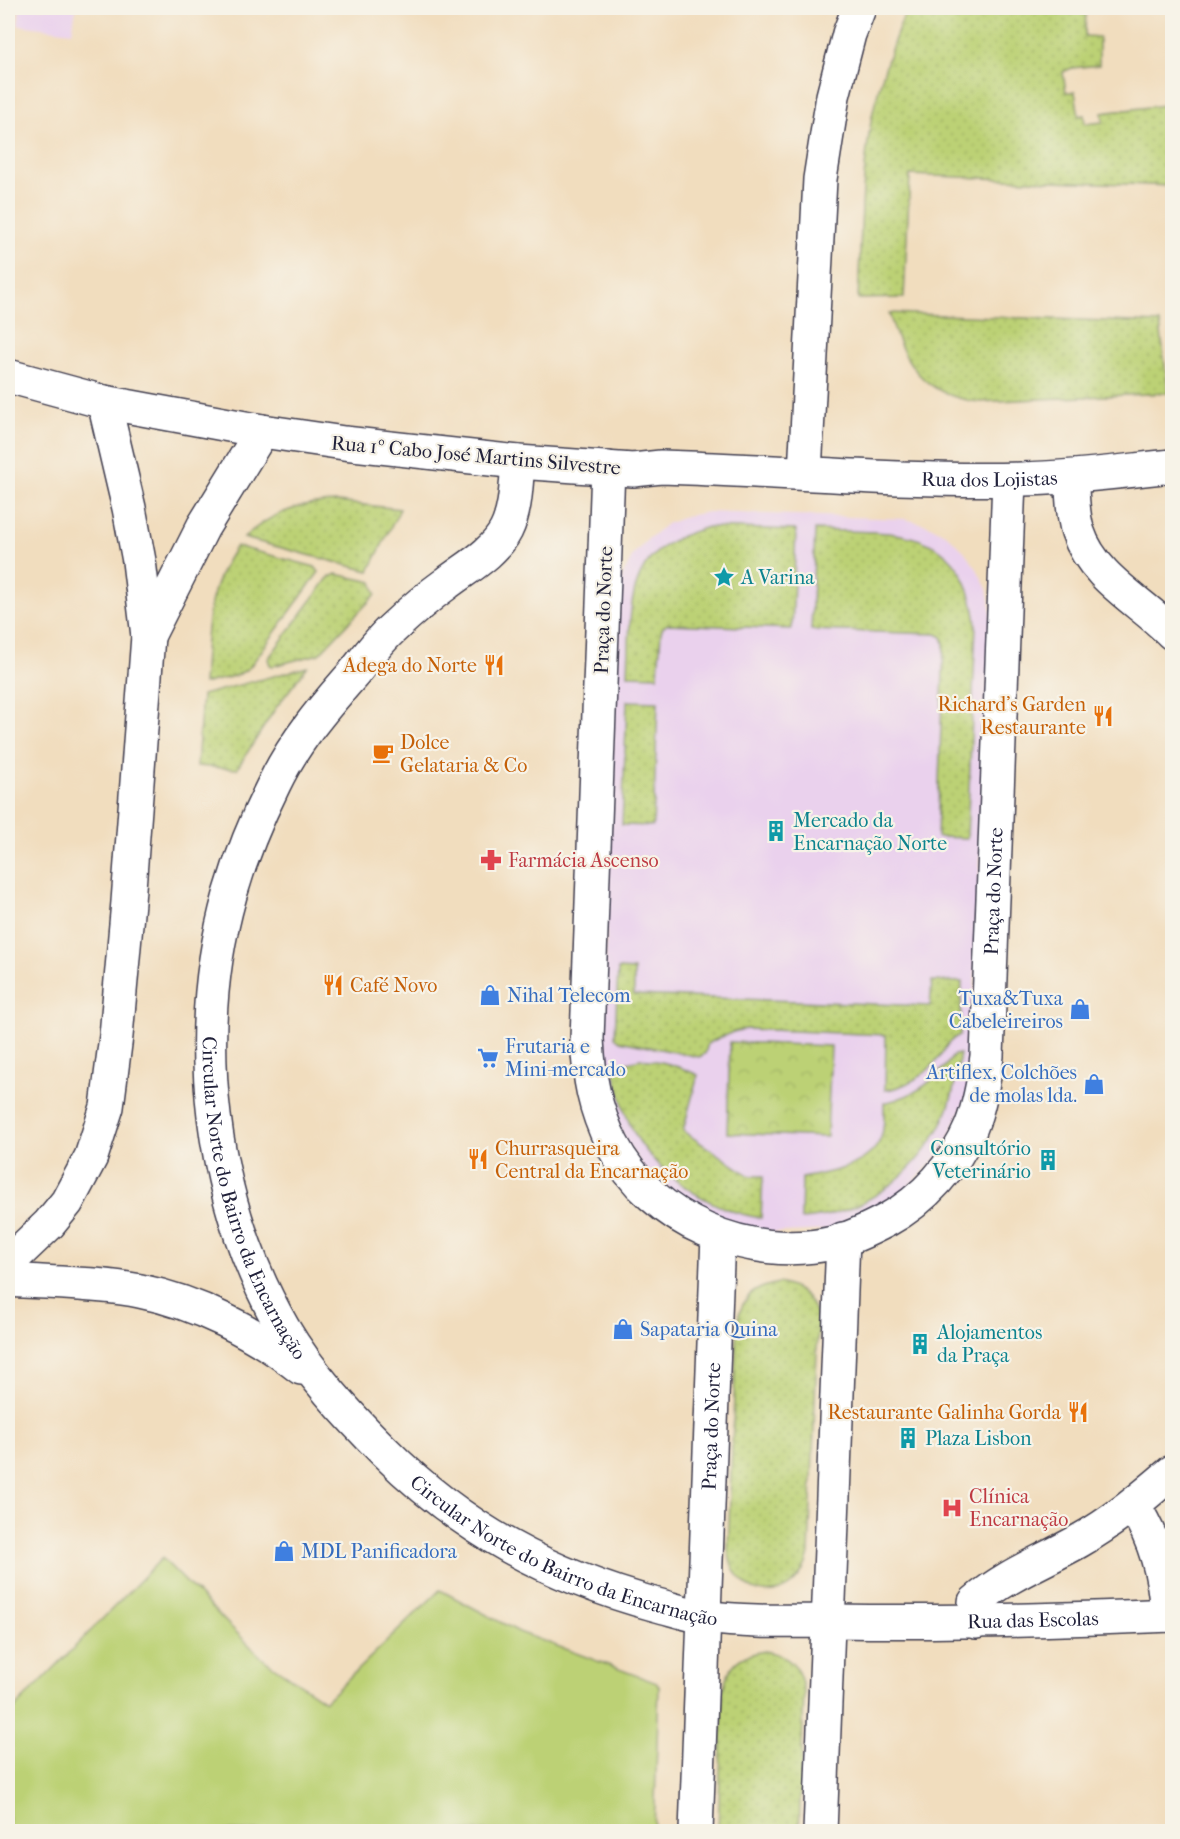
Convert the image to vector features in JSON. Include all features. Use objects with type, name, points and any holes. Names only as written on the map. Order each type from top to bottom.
[{"type":"street","points":[[805,472],[820,179],[833,96],[849,34],[859,8]]},
{"type":"street","name":"Rua 1º Cabo José Martins Silvestre","points":[[8,376],[104,402],[262,431],[401,450],[518,462],[633,470],[661,467],[805,472]]},
{"type":"street","points":[[8,1263],[49,1224],[67,1202],[91,1157],[107,1107],[116,1036],[148,636],[137,550],[104,402]]},
{"type":"street","points":[[148,636],[203,527],[262,431]]},
{"type":"street","name":"Circular Norte do Bairro da Encarnação","points":[[518,462],[514,502],[508,526],[496,545],[391,629],[309,726],[276,780],[250,837],[229,897],[217,960],[210,1023],[212,1087],[219,1150],[234,1211],[255,1271],[284,1330],[324,1386],[363,1430],[407,1474],[456,1514],[509,1548],[562,1574],[614,1593],[704,1617],[766,1621],[893,1622]]},
{"type":"street","name":"Rua dos Lojistas","points":[[805,472],[914,479],[1009,480],[1071,477],[1173,466]]},
{"type":"street","name":"Praça do Norte","points":[[608,468],[587,1028],[589,1076],[598,1112],[609,1137],[634,1176],[668,1208],[692,1224],[724,1238],[761,1246],[788,1247],[834,1243],[869,1231],[900,1213],[929,1189],[953,1160],[971,1128],[982,1092],[987,1056],[1009,480]]},
{"type":"street","points":[[1071,477],[1074,514],[1085,549],[1099,568],[1173,633]]},
{"type":"street","name":"Praça do Norte","points":[[696,1832],[718,1235]]},
{"type":"street","points":[[820,1832],[843,1239]]},
{"type":"street","points":[[8,1280],[140,1291],[173,1300],[248,1332],[290,1359],[324,1386]]},
{"type":"street","points":[[976,1622],[975,1602],[994,1586],[1081,1540],[1133,1505],[1173,1472]]},
{"type":"street","points":[[1133,1505],[1148,1527],[1166,1588],[1170,1615]]},
{"type":"street","name":"Rua das Escolas","points":[[893,1622],[1041,1621],[1170,1615]]},
{"type":"shaded area","points":[[20,8],[76,8],[72,32],[18,25]]},
{"type":"shaded area","points":[[708,512],[905,519],[928,525],[947,535],[964,551],[977,569],[987,589],[991,612],[970,1089],[942,1152],[894,1201],[831,1230],[762,1233],[697,1212],[644,1168],[624,1139],[602,1074],[617,597],[623,575],[633,555],[648,539],[667,524],[687,516]]},
{"type":"green space","points":[[907,8],[1086,8],[1085,36],[1099,37],[1099,65],[1072,68],[1063,72],[1066,92],[1075,92],[1079,116],[1084,115],[1085,124],[1103,122],[1102,113],[1172,104],[1172,186],[910,175],[904,298],[858,299],[868,139],[887,61]]},
{"type":"green space","points":[[889,313],[1160,323],[1168,393],[979,402],[960,399],[930,384],[909,362]]},
{"type":"green space","points":[[337,502],[400,509],[369,571],[244,538],[276,515],[311,504]]},
{"type":"green space","points":[[708,527],[796,530],[792,629],[668,624],[661,632],[658,676],[628,675],[632,602],[637,582],[646,564],[660,549],[680,537]]},
{"type":"green space","points":[[815,530],[898,534],[921,540],[941,551],[957,567],[969,591],[976,624],[967,838],[937,837],[944,643],[942,637],[936,634],[811,630]]},
{"type":"green space","points":[[236,546],[315,567],[319,572],[249,668],[238,675],[203,684],[209,613],[218,580]]},
{"type":"green space","points":[[336,574],[372,582],[376,594],[319,654],[270,665],[268,659],[328,578]]},
{"type":"green space","points":[[307,667],[275,709],[237,769],[197,766],[202,695]]},
{"type":"green space","points":[[627,701],[658,702],[653,826],[622,825]]},
{"type":"green space","points":[[618,969],[634,970],[634,995],[930,1006],[932,981],[962,982],[960,1035],[950,1042],[933,1065],[921,1075],[900,1087],[885,1090],[886,1035],[746,1029],[708,1043],[705,1054],[699,1057],[620,1041],[615,1037]]},
{"type":"green space","points":[[730,1042],[831,1046],[827,1137],[727,1133]]},
{"type":"green space","points":[[960,1054],[954,1088],[943,1121],[932,1141],[918,1159],[885,1189],[866,1201],[824,1216],[801,1219],[802,1178],[846,1167],[866,1157],[882,1136],[884,1103],[906,1096],[924,1086],[954,1055]]},
{"type":"green space","points":[[640,1059],[670,1064],[698,1075],[683,1131],[750,1176],[763,1176],[761,1218],[726,1209],[692,1192],[650,1156],[634,1133],[614,1071],[620,1064]]},
{"type":"green space","points":[[779,1283],[796,1289],[807,1297],[814,1308],[818,1325],[809,1554],[802,1571],[792,1583],[780,1591],[767,1592],[754,1589],[742,1581],[733,1568],[728,1550],[737,1322],[742,1306],[750,1295],[762,1288]]},
{"type":"green space","points":[[162,1558],[263,1659],[325,1701],[440,1590],[519,1632],[657,1683],[659,1686],[654,1831],[8,1831],[8,1715]]},
{"type":"green space","points":[[765,1651],[782,1656],[793,1664],[800,1676],[804,1693],[799,1831],[718,1831],[725,1681],[736,1662],[748,1655]]},
{"type":"place","name":"A Varina","points":[[724,577]]},
{"type":"place","name":"Adega do Norte","points":[[494,665]]},
{"type":"place","name":"Richard's Garden Restaurante","points":[[1103,716]]},
{"type":"place","name":"Dolce Gelataria & Co","points":[[383,753]]},
{"type":"place","name":"Mercado da Encarnação Norte","points":[[776,831]]},
{"type":"place","name":"Farmácia Ascenso","points":[[491,860]]},
{"type":"place","name":"Café Novo","points":[[333,985]]},
{"type":"place","name":"Nihal Telecom","points":[[490,995]]},
{"type":"place","name":"Tuxa&Tuxa Cabeleireiros","points":[[1080,1009]]},
{"type":"place","name":"Frutaria e Mini-mercado","points":[[488,1058]]},
{"type":"place","name":"Artiflex, Colchões de molas lda.","points":[[1094,1084]]},
{"type":"place","name":"Churrasqueira Central da Encarnação","points":[[478,1159]]},
{"type":"place","name":"Consultório Veterinário","points":[[1048,1160]]},
{"type":"place","name":"Sapataria Quina","points":[[623,1329]]},
{"type":"place","name":"Alojamentos da Praça","points":[[920,1344]]},
{"type":"place","name":"Restaurante Galinha Gorda","points":[[1078,1412]]},
{"type":"place","name":"Plaza Lisbon","points":[[908,1438]]},
{"type":"place","name":"Clínica Encarnação","points":[[952,1508]]},
{"type":"place","name":"MDL Panificadora","points":[[284,1551]]}]
